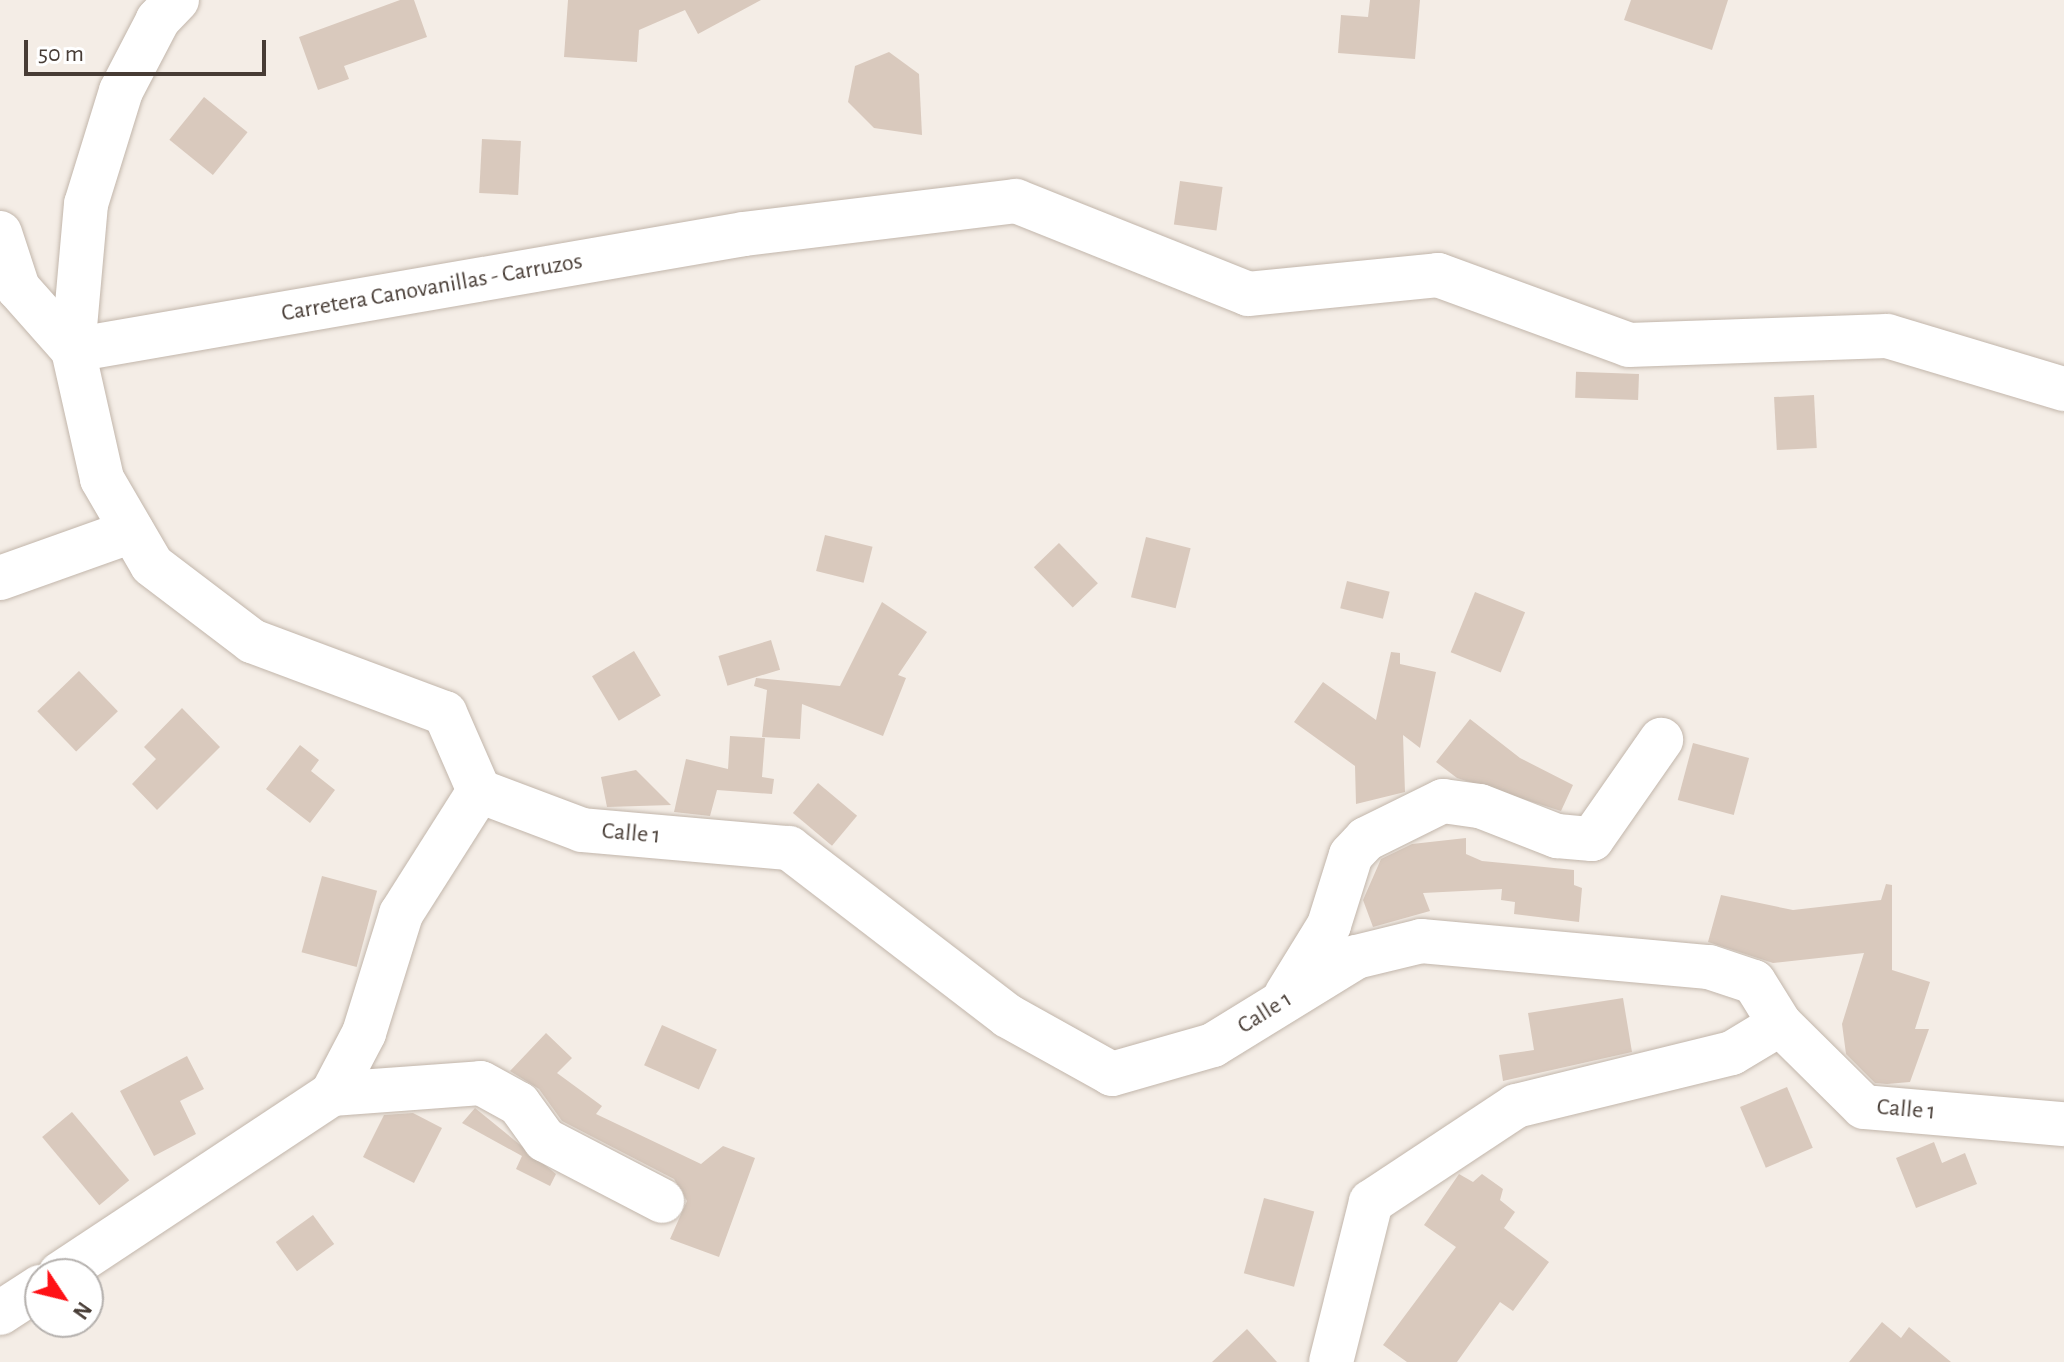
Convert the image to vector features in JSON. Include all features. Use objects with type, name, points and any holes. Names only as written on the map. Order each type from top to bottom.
[{"type":"street","points":[[84,1258],[332,1094],[364,1033],[401,914],[479,791],[445,713],[252,641],[152,565],[102,479],[73,350],[86,204],[121,91],[158,20],[177,0]]},
{"type":"street","name":"Carretera Canovanillas - Carruzos","points":[[73,350],[744,234],[1016,201],[1248,294],[1438,275],[1629,345],[1887,336],[2064,389]]},
{"type":"street","points":[[0,233],[18,288],[73,350]]},
{"type":"street","points":[[0,578],[132,531]]},
{"type":"street","points":[[1280,1004],[1329,925],[1351,855],[1366,839],[1443,801],[1480,806],[1557,836],[1592,839],[1661,740]]},
{"type":"street","name":"Calle 1","points":[[479,791],[582,830],[789,848],[1008,1016],[1112,1074],[1213,1045],[1356,957],[1421,941],[1709,967],[1754,982],[1780,1024],[1864,1107],[2064,1124]]},
{"type":"street","points":[[1331,1362],[1371,1202],[1516,1106],[1732,1053],[1780,1024]]},
{"type":"street","points":[[332,1094],[481,1083],[519,1104],[545,1140],[662,1201]]},
{"type":"street","points":[[0,1313],[24,1297]]},
{"type":"building","points":[[400,0],[414,0],[427,37],[344,66],[349,79],[318,90],[299,37]]},
{"type":"building","points":[[568,0],[761,0],[698,34],[685,10],[639,30],[637,62],[564,57]]},
{"type":"building","points":[[1370,0],[1420,0],[1415,59],[1338,53],[1341,15],[1368,17]]},
{"type":"building","points":[[1631,0],[1728,0],[1712,50],[1624,20]]},
{"type":"building","points":[[889,52],[919,74],[922,135],[874,128],[848,102],[855,66]]},
{"type":"building","points":[[204,97],[248,132],[213,175],[169,140]]},
{"type":"building","points":[[482,139],[521,141],[518,195],[479,193]]},
{"type":"building","points":[[1180,181],[1223,187],[1216,231],[1174,225]]},
{"type":"building","points":[[1576,372],[1639,374],[1638,400],[1575,398]]},
{"type":"building","points":[[1814,395],[1817,448],[1777,450],[1774,397]]},
{"type":"building","points":[[825,535],[873,547],[864,583],[816,571]]},
{"type":"building","points":[[1146,537],[1191,548],[1176,608],[1131,597]]},
{"type":"building","points":[[1059,543],[1098,583],[1073,608],[1034,567]]},
{"type":"building","points":[[1347,581],[1390,592],[1383,619],[1340,608]]},
{"type":"building","points":[[1475,592],[1525,612],[1501,672],[1451,652]]},
{"type":"building","points":[[882,602],[927,632],[898,675],[906,678],[883,736],[802,704],[800,739],[762,737],[767,690],[754,686],[756,678],[840,686]]},
{"type":"building","points":[[771,640],[780,670],[727,686],[718,656]]},
{"type":"building","points":[[634,651],[661,696],[619,721],[592,676]]},
{"type":"building","points":[[1391,652],[1400,653],[1400,664],[1436,672],[1420,748],[1403,735],[1405,792],[1356,804],[1355,766],[1294,722],[1323,682],[1376,720]]},
{"type":"building","points":[[79,671],[118,711],[76,752],[37,711]]},
{"type":"building","points":[[182,708],[220,747],[157,810],[132,784],[156,759],[144,747]]},
{"type":"building","points":[[1470,719],[1520,758],[1573,785],[1561,811],[1457,778],[1436,762]]},
{"type":"building","points":[[730,736],[765,738],[762,777],[774,779],[772,794],[717,790],[710,816],[674,812],[686,759],[728,769]]},
{"type":"building","points":[[1693,743],[1749,758],[1734,815],[1678,800]]},
{"type":"building","points":[[300,745],[319,760],[311,771],[335,790],[310,823],[266,789]]},
{"type":"building","points":[[636,770],[671,805],[607,807],[601,777]]},
{"type":"building","points":[[818,783],[857,816],[832,846],[793,813]]},
{"type":"building","points":[[1466,838],[1466,854],[1482,861],[1574,870],[1574,885],[1582,888],[1579,922],[1514,914],[1515,902],[1501,900],[1502,889],[1423,893],[1430,911],[1373,927],[1363,900],[1381,859],[1412,844]]},
{"type":"building","points":[[322,876],[377,891],[357,967],[302,952]]},
{"type":"building","points":[[1886,884],[1892,885],[1892,970],[1930,982],[1915,1029],[1929,1029],[1910,1082],[1887,1084],[1875,1083],[1846,1054],[1842,1024],[1864,953],[1773,963],[1708,942],[1721,895],[1793,910],[1881,900]]},
{"type":"building","points":[[1623,998],[1632,1052],[1503,1081],[1499,1055],[1534,1050],[1528,1013]]},
{"type":"building","points":[[662,1025],[717,1049],[699,1090],[644,1065]]},
{"type":"building","points":[[546,1033],[572,1058],[557,1073],[602,1106],[596,1114],[701,1164],[723,1146],[755,1158],[719,1257],[670,1239],[687,1201],[674,1179],[562,1121],[539,1089],[510,1071]]},
{"type":"building","points":[[187,1056],[204,1089],[180,1101],[196,1134],[154,1156],[120,1091]]},
{"type":"building","points":[[1787,1087],[1813,1148],[1766,1168],[1740,1107]]},
{"type":"building","points":[[475,1108],[556,1174],[550,1186],[516,1169],[522,1156],[462,1123]]},
{"type":"building","points":[[72,1112],[129,1180],[99,1205],[42,1137]]},
{"type":"building","points":[[413,1113],[442,1128],[414,1183],[363,1157],[384,1115]]},
{"type":"building","points":[[1934,1142],[1942,1163],[1965,1153],[1977,1184],[1916,1208],[1896,1158]]},
{"type":"building","points":[[1459,1174],[1473,1182],[1482,1174],[1503,1189],[1500,1200],[1515,1212],[1504,1228],[1549,1262],[1513,1311],[1500,1302],[1457,1362],[1407,1362],[1383,1345],[1456,1247],[1424,1225]]},
{"type":"building","points":[[1264,1198],[1314,1211],[1294,1287],[1244,1273]]},
{"type":"building","points":[[313,1215],[334,1244],[297,1271],[276,1242]]},
{"type":"building","points":[[1882,1322],[1901,1338],[1909,1327],[1951,1362],[1849,1362]]},
{"type":"building","points":[[1247,1329],[1277,1362],[1212,1362]]}]
